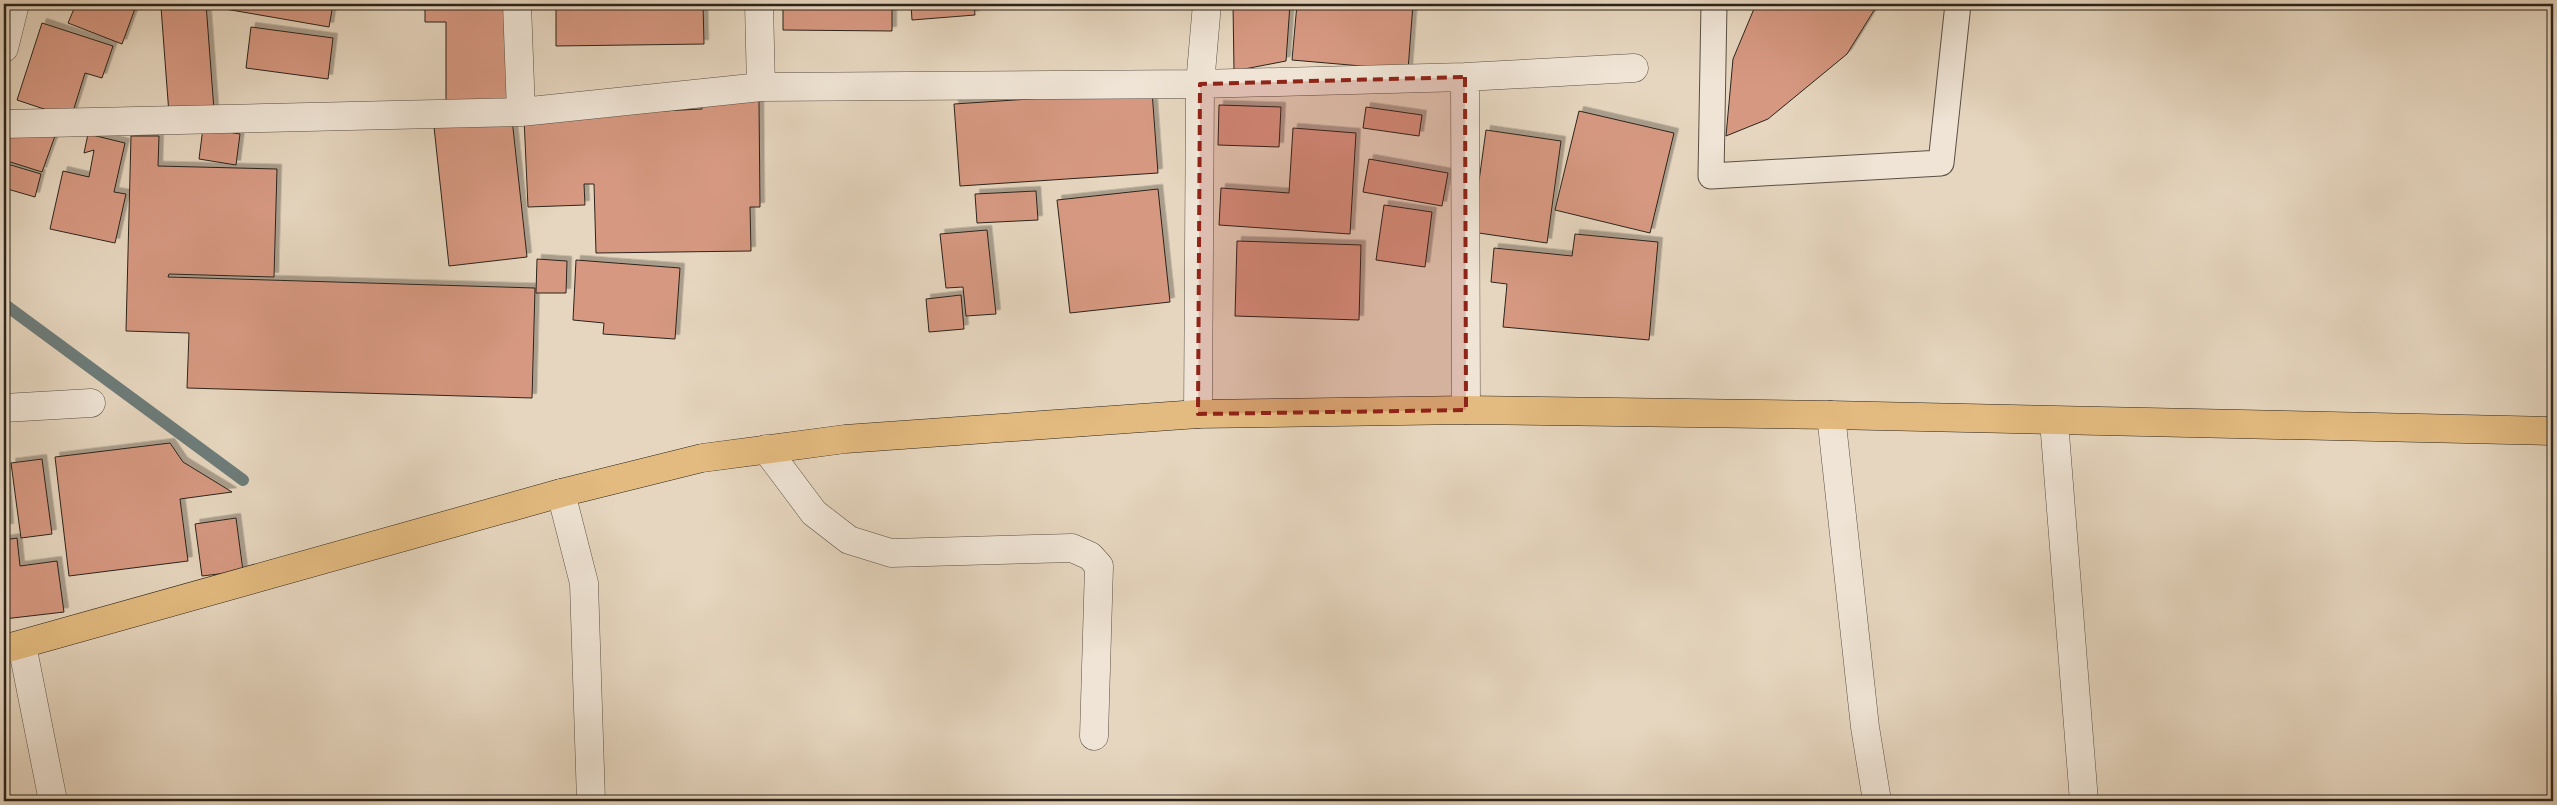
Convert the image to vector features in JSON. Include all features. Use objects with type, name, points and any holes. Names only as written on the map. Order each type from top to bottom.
[{"type":"main road","points":[[13,647],[562,493],[702,458],[845,439],[1198,414],[1466,410],[1831,415],[2553,431]]},
{"type":"street","points":[[4,48],[14,4]]},
{"type":"street","points":[[517,4],[521,112]]},
{"type":"street","points":[[759,4],[761,87]]},
{"type":"street","points":[[1198,414],[1200,84],[1207,4]]},
{"type":"street","points":[[4,124],[521,112],[761,87],[1200,84],[1465,77],[1634,68]]},
{"type":"street","points":[[1465,77],[1466,410]]},
{"type":"street","points":[[4,408],[91,402]]},
{"type":"street","points":[[1831,415],[1865,727],[1877,801]]},
{"type":"street","points":[[2054,420],[2084,801]]},
{"type":"street","points":[[766,450],[814,513],[849,540],[891,553],[1072,548],[1090,556],[1098,566],[1094,736]]},
{"type":"street","points":[[562,493],[584,583],[590,801]]},
{"type":"street","points":[[13,647],[53,801]]},
{"type":"lane","points":[[1714,4],[1711,176],[1941,163],[1958,4]]},
{"type":"highlighted area","points":[[1465,77],[1466,410],[1198,414],[1200,84]]},
{"type":"building","points":[[76,4],[130,4],[136,6],[122,44],[68,23]]},
{"type":"building","points":[[206,4],[214,110],[169,114],[161,7]]},
{"type":"building","points":[[209,4],[333,4],[329,27],[208,6]]},
{"type":"building","points":[[425,4],[509,4],[509,101],[446,101],[446,22],[425,22]]},
{"type":"building","points":[[556,4],[703,4],[704,44],[556,46]]},
{"type":"building","points":[[783,4],[892,4],[892,31],[783,30]]},
{"type":"building","points":[[911,4],[974,4],[975,15],[912,20]]},
{"type":"building","points":[[1233,4],[1290,4],[1286,61],[1234,71]]},
{"type":"building","points":[[1297,4],[1413,4],[1408,70],[1292,60]]},
{"type":"building","points":[[1756,4],[1878,4],[1847,54],[1768,119],[1726,136],[1733,59]]},
{"type":"building","points":[[42,23],[113,46],[102,78],[85,73],[71,118],[17,100]]},
{"type":"building","points":[[251,27],[333,38],[328,79],[246,68]]},
{"type":"building","points":[[1152,91],[1158,173],[960,186],[954,104]]},
{"type":"building","points":[[759,101],[760,207],[750,207],[751,251],[596,253],[594,184],[584,184],[585,205],[528,207],[524,118],[702,109],[702,102]]},
{"type":"building","points":[[1219,105],[1281,107],[1279,147],[1218,145]]},
{"type":"building","points":[[1366,107],[1422,115],[1419,136],[1363,128]]},
{"type":"building","points":[[1579,111],[1674,133],[1650,233],[1555,210]]},
{"type":"building","points":[[512,119],[527,257],[449,266],[434,127]]},
{"type":"building","points":[[203,128],[240,134],[236,165],[199,159]]},
{"type":"building","points":[[1293,128],[1356,133],[1350,234],[1219,225],[1221,188],[1289,193]]},
{"type":"building","points":[[1486,130],[1561,141],[1547,243],[1472,232]]},
{"type":"building","points":[[4,133],[55,136],[42,172],[4,160]]},
{"type":"building","points":[[88,134],[125,143],[114,192],[126,194],[115,243],[50,229],[63,171],[89,177],[94,150],[84,153]]},
{"type":"building","points":[[131,136],[159,136],[158,166],[277,169],[274,277],[169,274],[168,277],[535,288],[532,398],[187,388],[189,333],[126,331]]},
{"type":"building","points":[[1369,159],[1448,173],[1442,206],[1363,192]]},
{"type":"building","points":[[4,163],[41,174],[35,197],[4,188]]},
{"type":"building","points":[[1158,189],[1170,302],[1070,313],[1057,200]]},
{"type":"building","points":[[1036,191],[1038,220],[977,223],[975,194]]},
{"type":"building","points":[[1384,205],[1432,212],[1425,267],[1376,260]]},
{"type":"building","points":[[987,230],[996,314],[966,316],[963,287],[946,288],[940,234]]},
{"type":"building","points":[[1575,234],[1658,242],[1649,340],[1503,327],[1507,284],[1491,282],[1494,248],[1572,256]]},
{"type":"building","points":[[1237,241],[1361,245],[1359,320],[1235,316]]},
{"type":"building","points":[[537,259],[567,261],[566,293],[536,293]]},
{"type":"building","points":[[576,260],[680,268],[675,339],[603,334],[604,323],[573,320]]},
{"type":"building","points":[[961,295],[964,329],[929,332],[926,299]]},
{"type":"building","points":[[170,443],[183,462],[232,492],[180,499],[188,561],[69,576],[55,457]]},
{"type":"building","points":[[4,457],[9,528],[4,528]]},
{"type":"building","points":[[42,459],[52,534],[21,538],[11,463]]},
{"type":"building","points":[[236,518],[243,571],[202,576],[195,524]]},
{"type":"building","points":[[17,538],[20,566],[57,561],[64,612],[4,619],[4,540]]},
{"type":"waterway","points":[[4,304],[243,480]]}]
